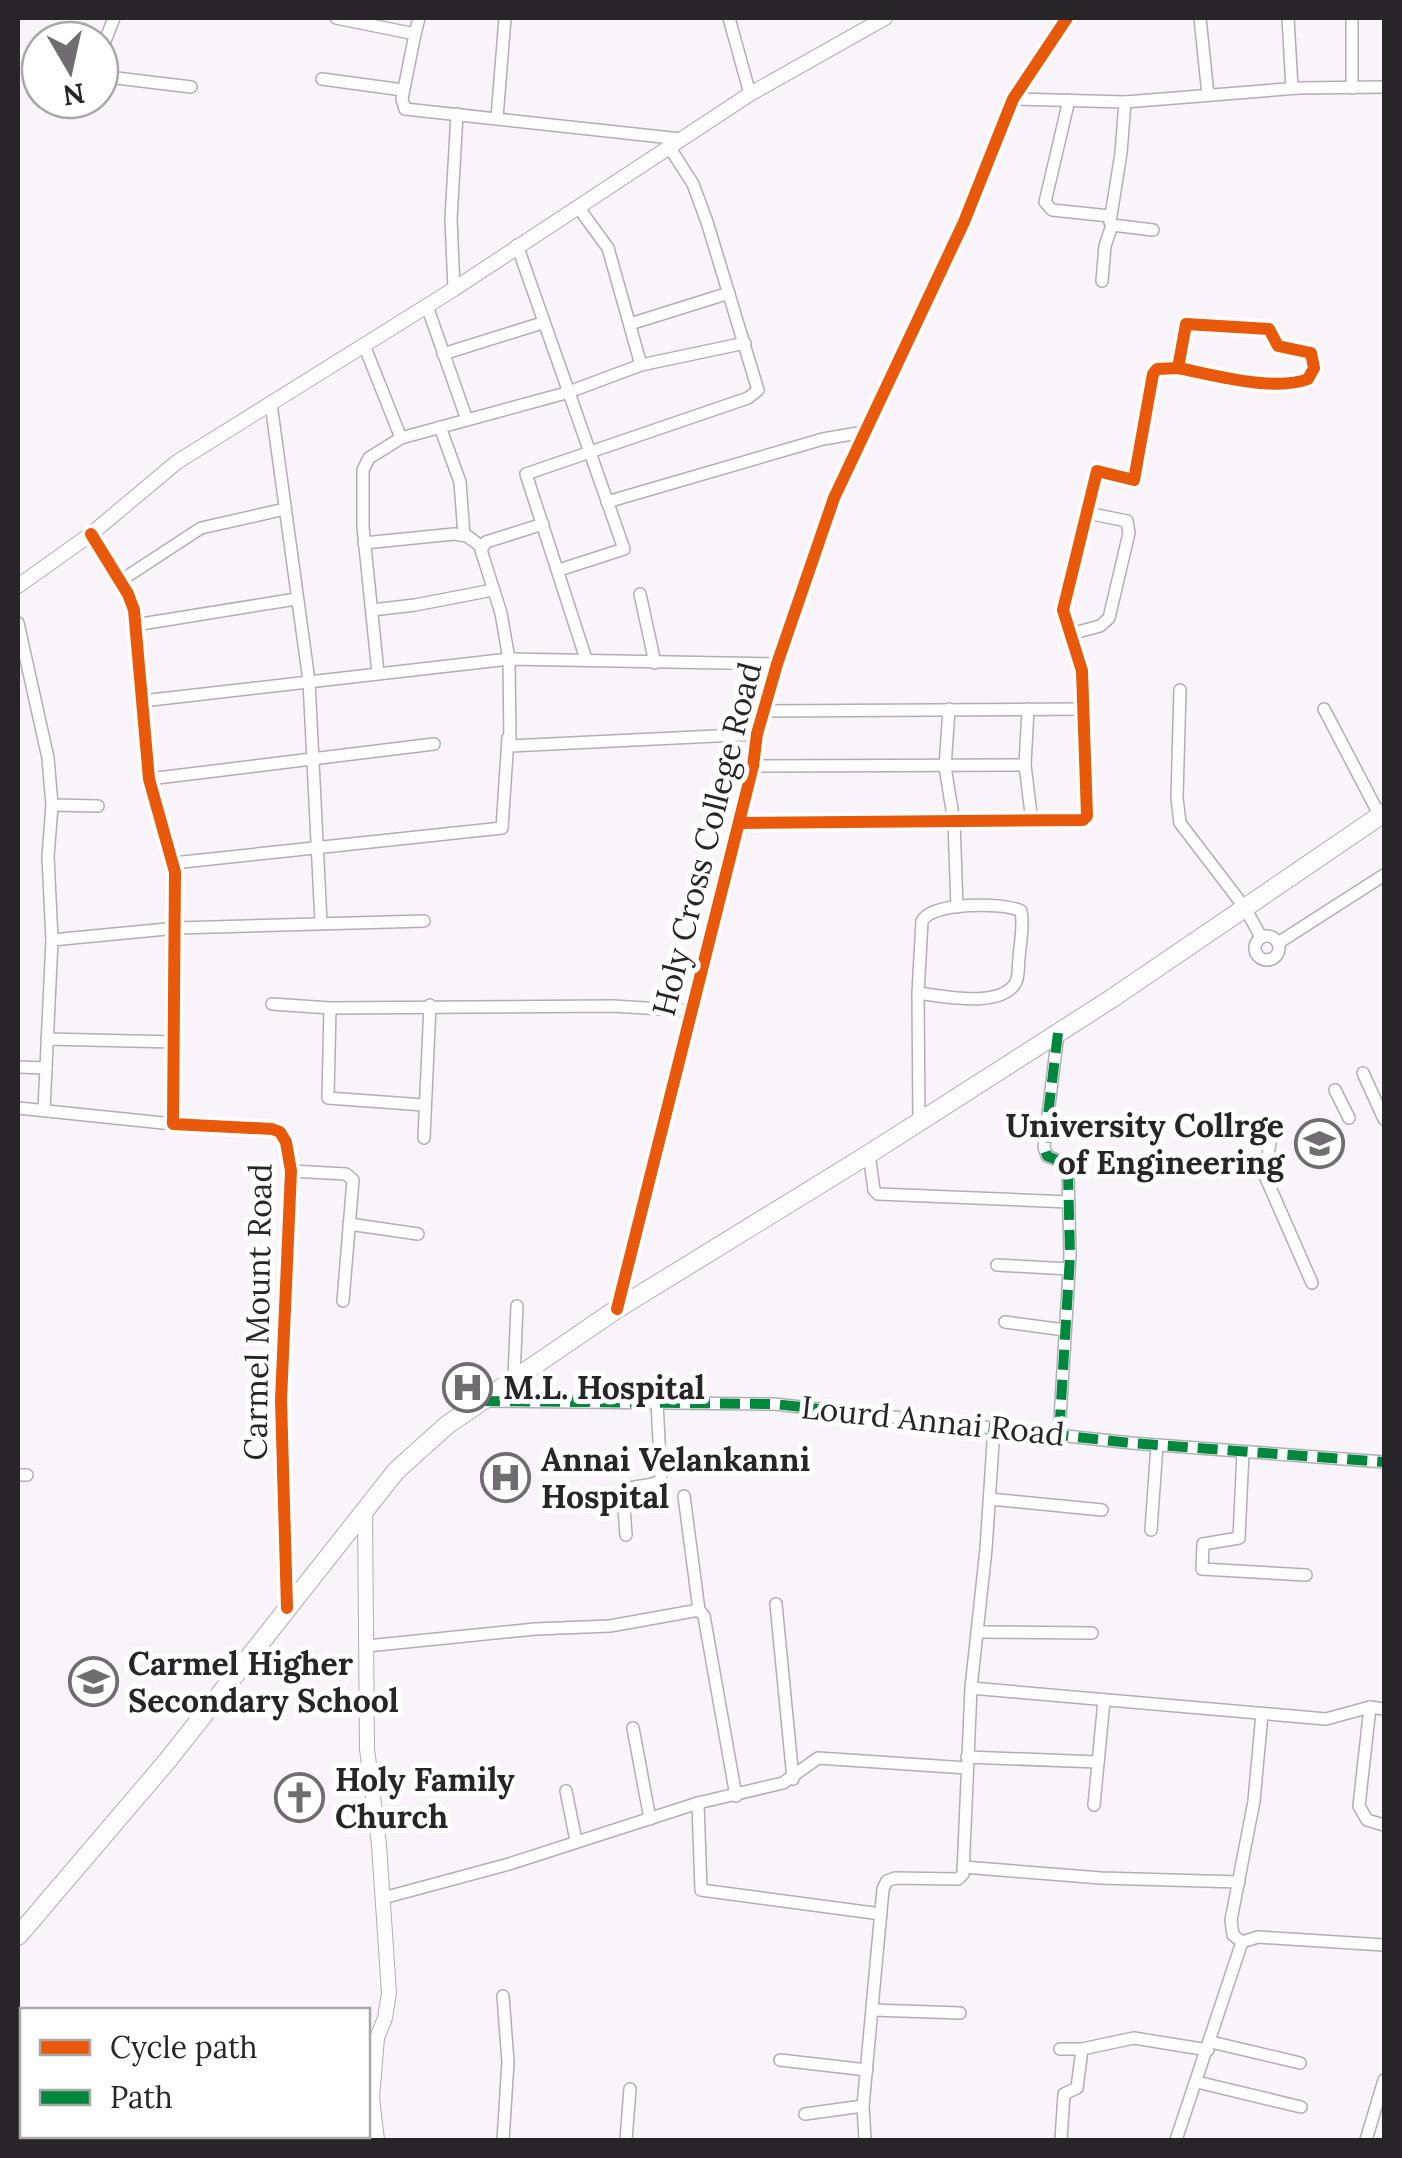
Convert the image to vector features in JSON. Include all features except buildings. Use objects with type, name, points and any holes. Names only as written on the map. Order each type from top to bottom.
[{"type":"main road","points":[[18,1936],[168,1760],[396,1471],[446,1425],[617,1309],[1058,1033],[1382,814]]},
{"type":"street","points":[[336,18],[415,34]]},
{"type":"street","points":[[419,18],[403,90],[405,109],[674,142]]},
{"type":"street","points":[[497,118],[505,18]]},
{"type":"street","points":[[729,18],[750,94]]},
{"type":"street","points":[[18,586],[91,534],[176,462],[454,289],[750,94],[885,18]]},
{"type":"street","name":"Holy Cross College Road","points":[[617,1309],[753,766],[757,734],[834,498],[964,222],[1012,99],[1067,18]]},
{"type":"street","points":[[1200,18],[1208,95]]},
{"type":"street","points":[[1288,18],[1292,88]]},
{"type":"street","points":[[1352,18],[1352,88]]},
{"type":"street","points":[[120,78],[191,87]]},
{"type":"street","points":[[322,79],[403,90]]},
{"type":"street","points":[[1012,99],[1125,102],[1292,88],[1384,88]]},
{"type":"street","points":[[1069,100],[1045,202],[1052,210],[1153,230]]},
{"type":"street","points":[[1102,281],[1125,102]]},
{"type":"street","points":[[454,289],[451,219],[456,114]]},
{"type":"street","points":[[586,659],[526,474],[757,393],[758,382],[730,293],[693,184],[674,142]]},
{"type":"street","points":[[578,207],[608,248],[641,365]]},
{"type":"street","points":[[516,245],[624,549],[559,570]]},
{"type":"street","points":[[630,324],[730,293]]},
{"type":"street","points":[[427,306],[466,420]]},
{"type":"street","points":[[444,354],[542,322]]},
{"type":"street","points":[[739,822],[1078,822],[1086,816],[1082,670],[1063,610],[1096,472],[1134,480],[1152,374],[1157,368],[1178,368],[1236,380],[1290,382],[1308,379],[1314,368],[1311,352],[1275,344],[1270,329],[1186,324],[1178,368]]},
{"type":"street","points":[[378,672],[364,542],[364,464],[401,438],[566,392],[641,365],[746,343]]},
{"type":"street","points":[[364,345],[401,438]]},
{"type":"street","points":[[271,404],[309,682],[322,922]]},
{"type":"street","points":[[440,427],[460,482],[464,535]]},
{"type":"street","points":[[607,502],[823,439],[864,432]]},
{"type":"street","points":[[120,582],[201,528],[285,510]]},
{"type":"street","points":[[1070,634],[1100,626],[1108,618],[1129,533],[1127,521],[1086,513]]},
{"type":"street","points":[[482,547],[486,542],[543,524]]},
{"type":"street","points":[[18,1108],[173,1124],[177,928],[173,863],[149,779],[134,610],[91,534]]},
{"type":"street","points":[[173,863],[502,828],[509,659],[482,547],[464,535],[364,542]]},
{"type":"street","points":[[372,610],[416,606],[493,590]]},
{"type":"street","points":[[640,594],[655,663]]},
{"type":"street","points":[[135,624],[296,599]]},
{"type":"street","points":[[18,623],[48,758],[52,805],[48,857],[52,940],[44,1110]]},
{"type":"street","points":[[142,701],[509,659],[777,664]]},
{"type":"street","points":[[1180,690],[1180,823],[1245,908],[1261,938]]},
{"type":"street","points":[[949,709],[945,767],[954,822],[957,908]]},
{"type":"street","points":[[1028,709],[1025,765],[1032,822]]},
{"type":"street","points":[[766,711],[1083,709]]},
{"type":"street","points":[[1324,709],[1382,814]]},
{"type":"street","points":[[508,736],[509,745],[517,748],[757,734]]},
{"type":"street","points":[[149,779],[434,744]]},
{"type":"street","points":[[753,766],[1025,765]]},
{"type":"street","points":[[52,805],[98,806]]},
{"type":"street","points":[[1278,943],[1384,875]]},
{"type":"street","points":[[918,994],[980,999],[994,997],[1016,983],[1021,911],[1007,907],[938,908],[926,913],[922,921],[918,994],[919,1122]]},
{"type":"street","points":[[52,940],[177,928],[424,921]]},
{"type":"street","points":[[1273,937],[1278,943],[1276,958],[1266,959],[1256,953],[1255,946],[1261,938],[1273,937]]},
{"type":"street","points":[[272,1004],[330,1008],[613,1006],[692,1011]]},
{"type":"street","points":[[424,1138],[430,1005]]},
{"type":"street","points":[[330,1008],[328,1098],[424,1104]]},
{"type":"street","points":[[1058,1033],[1044,1147],[1047,1156],[1067,1166],[1069,1202],[1069,1270],[1058,1435]]},
{"type":"street","points":[[48,1039],[175,1042]]},
{"type":"street","points":[[18,1067],[46,1068]]},
{"type":"street","points":[[1363,1073],[1384,1119]]},
{"type":"street","points":[[1335,1090],[1349,1118]]},
{"type":"street","name":"Carmel Mount Road","points":[[173,1124],[277,1130],[285,1138],[290,1171],[281,1400],[287,1608]]},
{"type":"street","points":[[1272,1129],[1262,1169],[1312,1283]]},
{"type":"street","points":[[870,1154],[874,1190],[878,1194],[1069,1202]]},
{"type":"street","points":[[290,1171],[349,1175],[354,1183],[342,1302]]},
{"type":"street","points":[[349,1224],[418,1234]]},
{"type":"street","points":[[998,1265],[1069,1270]]},
{"type":"street","points":[[514,1378],[518,1306]]},
{"type":"street","points":[[1005,1322],[1065,1330]]},
{"type":"street","name":"Lourd Annai Road","points":[[480,1401],[774,1404],[1158,1446],[1384,1462]]},
{"type":"street","points":[[626,1535],[623,1493],[631,1487],[661,1480],[657,1402]]},
{"type":"street","points":[[865,2140],[863,2106],[883,1890],[895,1878],[962,1877],[971,1688],[994,1428]]},
{"type":"street","points":[[1151,1530],[1158,1446]]},
{"type":"street","points":[[1243,1452],[1239,1538],[1203,1544],[1202,1569],[1306,1576]]},
{"type":"street","points":[[684,1496],[698,1610],[704,1616],[736,1796]]},
{"type":"street","points":[[990,1498],[1102,1510]]},
{"type":"street","points":[[365,1509],[367,1750],[390,1993],[385,2018],[372,2038],[377,2140]]},
{"type":"street","points":[[776,1604],[793,1779]]},
{"type":"street","points":[[368,1646],[535,1629],[610,1626],[698,1610]]},
{"type":"street","points":[[977,1632],[1092,1633]]},
{"type":"street","points":[[971,1688],[1326,1720],[1370,1708],[1384,1709]]},
{"type":"street","points":[[1094,1805],[1104,1701]]},
{"type":"street","points":[[1370,1708],[1360,1812],[1367,1820],[1384,1825]]},
{"type":"street","points":[[1242,1942],[1230,1929],[1254,1801],[1262,1714]]},
{"type":"street","points":[[633,1728],[650,1819]]},
{"type":"street","points":[[383,1898],[793,1779],[808,1763],[827,1756],[967,1763],[1098,1762]]},
{"type":"street","points":[[566,1791],[576,1841]]},
{"type":"street","points":[[698,1804],[702,1890],[881,1914]]},
{"type":"street","points":[[963,1866],[1101,1878],[1239,1882]]},
{"type":"street","points":[[1242,1942],[1258,1938],[1384,1945]]},
{"type":"street","points":[[1176,2140],[1242,1942]]},
{"type":"street","points":[[502,1996],[508,2062],[503,2140]]},
{"type":"street","points":[[873,2010],[960,2014]]},
{"type":"street","points":[[1060,2048],[1134,2038],[1210,2046],[1300,2064]]},
{"type":"street","points":[[1061,2140],[1064,2094],[1076,2088],[1082,2048]]},
{"type":"street","points":[[780,2060],[867,2070]]},
{"type":"street","points":[[1366,2140],[1384,2080]]},
{"type":"street","points":[[1197,2082],[1302,2107]]},
{"type":"street","points":[[626,2140],[630,2089]]},
{"type":"street","points":[[805,2114],[863,2106]]},
{"type":"marked path","points":[[1058,1033],[1044,1147],[1047,1156],[1062,1162],[1068,1173],[1070,1256],[1059,1435]]},
{"type":"marked path","points":[[480,1401],[774,1404],[1131,1443],[1384,1462]]},
{"type":"cycle path","points":[[617,1309],[753,766],[757,734],[834,498],[964,222],[1013,99],[1067,18]]},
{"type":"cycle path","points":[[739,823],[1083,820],[1087,816],[1082,671],[1063,610],[1097,471],[1134,480],[1153,374],[1157,369],[1178,368],[1186,324],[1269,329],[1278,346],[1311,353],[1314,368],[1308,379],[1278,384],[1178,368]]},
{"type":"cycle path","points":[[91,534],[134,610],[149,779],[175,872],[173,1124],[272,1129],[280,1132],[286,1142],[291,1171],[281,1400],[287,1608]]},
{"type":"place","name":"University Collrge of Engineering","points":[[1319,1144]]},
{"type":"place","name":"M.L. Hospital","points":[[468,1388]]},
{"type":"place","name":"Annai Velankanni Hospital","points":[[506,1478]]},
{"type":"place","name":"Carmel Higher Secondary School","points":[[93,1682]]},
{"type":"place","name":"Holy Family Church","points":[[300,1798]]}]
